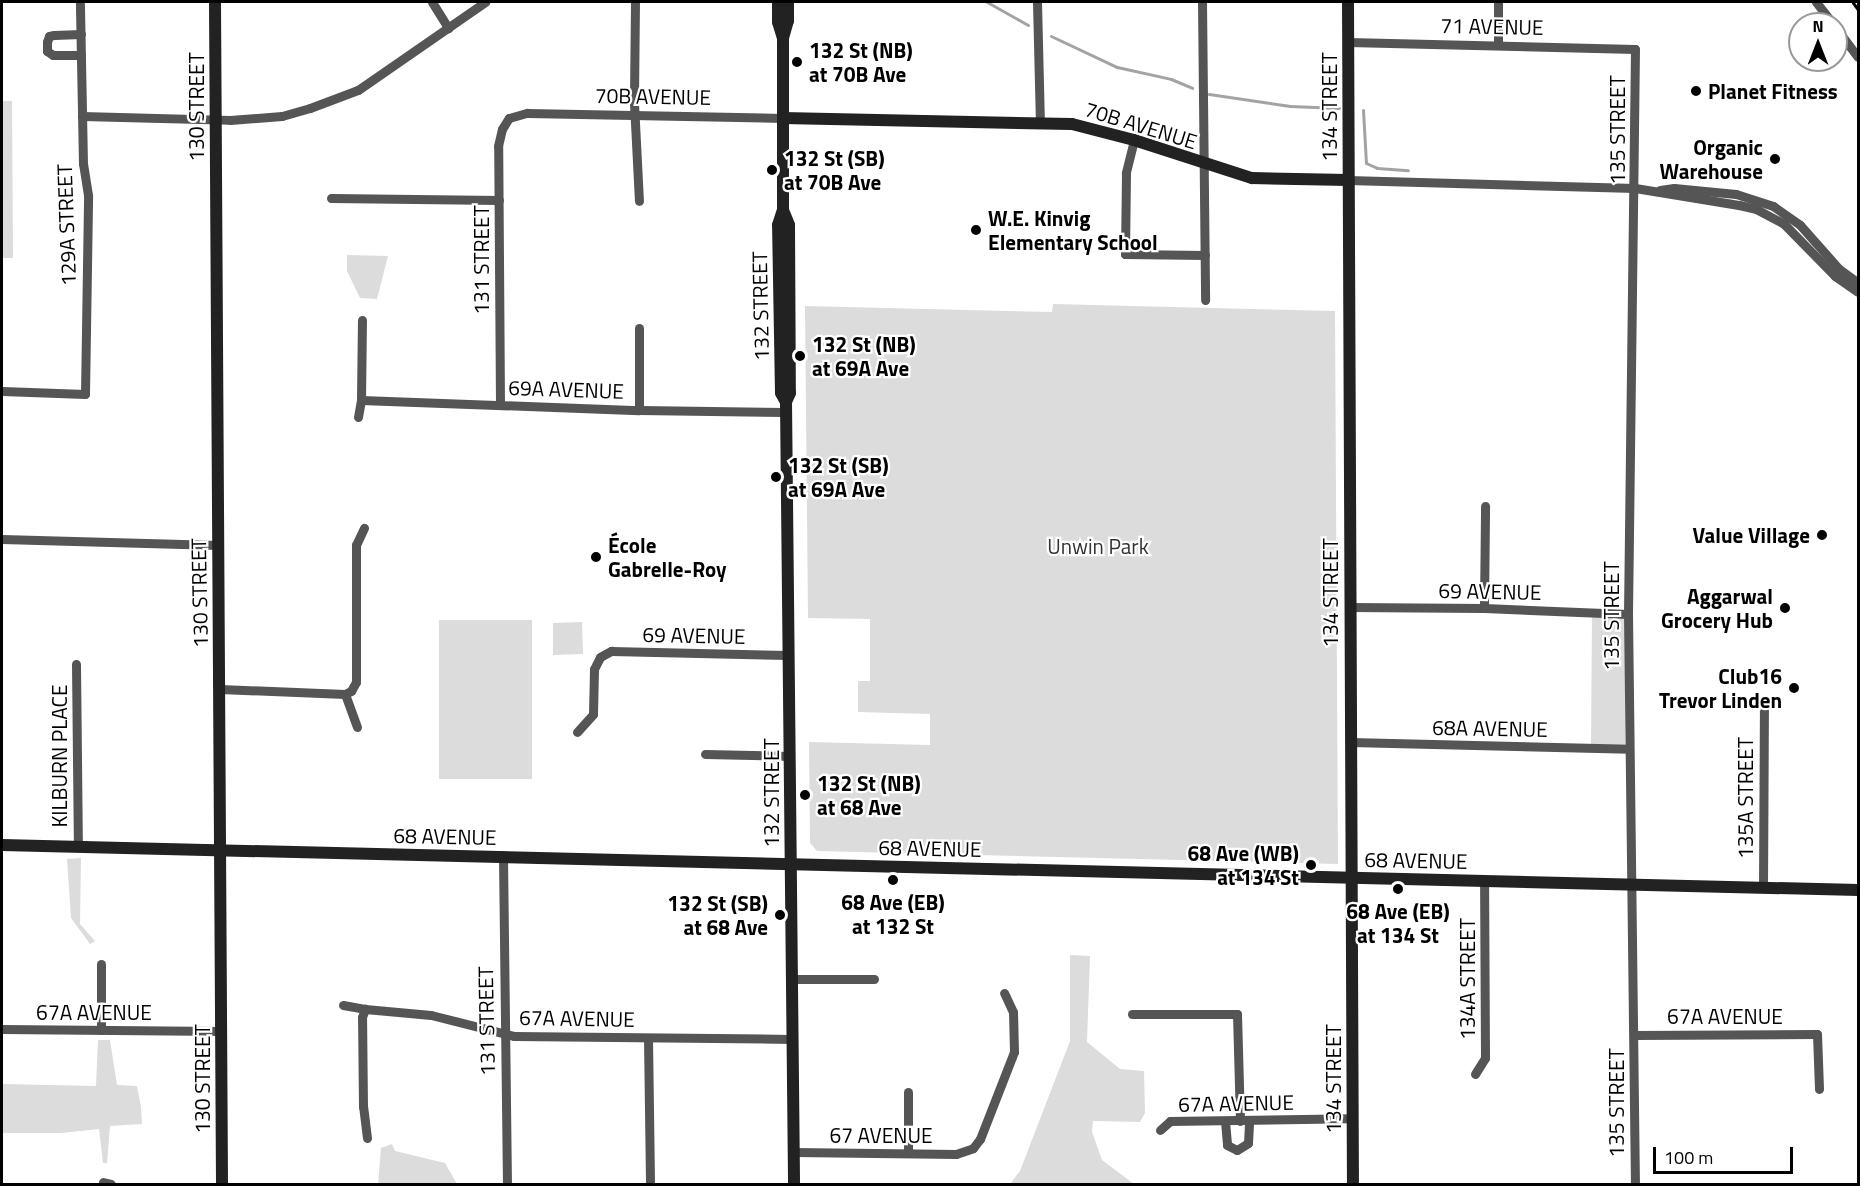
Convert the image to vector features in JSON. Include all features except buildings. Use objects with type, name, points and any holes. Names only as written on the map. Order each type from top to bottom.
[{"type":"street","name":"129A STREET","points":[[2,391],[85,394],[88,195],[83,164],[80,2]]},
{"type":"street","name":"130 STREET","points":[[214,2],[222,1185]]},
{"type":"street","points":[[432,2],[448,28]]},
{"type":"street","points":[[82,116],[216,120],[282,116],[358,90],[485,2]]},
{"type":"street","points":[[635,2],[639,201]]},
{"type":"street","name":"132 STREET","points":[[778,2],[778,22],[783,38]]},
{"type":"street","name":"132 STREET","points":[[788,2],[788,21],[783,38],[783,210],[778,225],[778,237],[781,393],[786,407],[794,1185]]},
{"type":"street","points":[[1037,2],[1040,124]]},
{"type":"street","points":[[1202,2],[1205,300]]},
{"type":"street","name":"134 STREET","points":[[1348,2],[1353,1185]]},
{"type":"street","points":[[1498,2],[1498,44]]},
{"type":"street","points":[[81,34],[49,36],[46,42],[47,51],[53,55],[81,55]]},
{"type":"street","name":"71 AVENUE","points":[[1348,42],[1635,49]]},
{"type":"street","points":[[1848,44],[1858,57]]},
{"type":"street","name":"135 STREET","points":[[1635,49],[1628,614],[1635,1185]]},
{"type":"street","name":"70B AVENUE","points":[[509,118],[527,113],[1072,124],[1134,140],[1202,164],[1258,179],[1652,190]]},
{"type":"street","name":"131 STREET","points":[[500,404],[498,146],[502,129],[509,118]]},
{"type":"street","points":[[1134,140],[1126,173],[1125,254],[1205,255]]},
{"type":"street","points":[[1652,190],[1674,188],[1736,194],[1773,206],[1800,225],[1839,269],[1858,283]]},
{"type":"street","points":[[1652,190],[1739,206],[1772,216],[1796,234],[1834,276],[1858,292]]},
{"type":"street","points":[[331,198],[499,200]]},
{"type":"street","points":[[358,417],[361,400],[362,320]]},
{"type":"street","points":[[639,328],[639,410]]},
{"type":"street","name":"69A AVENUE","points":[[361,400],[639,410],[786,407]]},
{"type":"street","points":[[1484,608],[1485,506]]},
{"type":"street","points":[[220,689],[345,694],[351,691],[356,682],[356,545],[364,528]]},
{"type":"street","points":[[2,539],[218,545]]},
{"type":"street","name":"69 AVENUE","points":[[1350,608],[1484,608],[1628,614]]},
{"type":"street","name":"69 AVENUE","points":[[577,732],[593,714],[594,669],[600,657],[610,651],[789,655]]},
{"type":"street","name":"KILBURN PLACE","points":[[76,664],[78,847]]},
{"type":"street","points":[[345,694],[357,727]]},
{"type":"street","name":"135A STREET","points":[[1763,888],[1764,708]]},
{"type":"street","name":"68A AVENUE","points":[[1350,742],[1629,749]]},
{"type":"street","points":[[705,754],[790,756]]},
{"type":"street","name":"68 AVENUE","points":[[2,845],[1858,890]]},
{"type":"street","name":"131 STREET","points":[[504,857],[507,1185]]},
{"type":"street","name":"134A STREET","points":[[1475,1074],[1485,1058],[1484,881]]},
{"type":"street","points":[[101,964],[101,1030]]},
{"type":"street","points":[[791,979],[874,979]]},
{"type":"street","name":"67 AVENUE","points":[[794,1152],[969,1152],[980,1139],[1014,1053],[1013,1012],[1004,993]]},
{"type":"street","name":"67A AVENUE","points":[[343,1005],[364,1013],[430,1015],[504,1034],[791,1039]]},
{"type":"street","points":[[364,1013],[363,1107],[367,1138]]},
{"type":"street","points":[[1132,1014],[1237,1014],[1244,1121],[1248,1143],[1237,1150],[1227,1145],[1225,1121]]},
{"type":"street","name":"67A AVENUE","points":[[2,1029],[222,1031]]},
{"type":"street","name":"67A AVENUE","points":[[1634,1035],[1817,1034],[1819,1089]]},
{"type":"street","points":[[648,1038],[650,1185]]},
{"type":"street","points":[[908,1092],[908,1152]]},
{"type":"street","name":"67A AVENUE","points":[[1160,1130],[1170,1121],[1352,1118]]},
{"type":"green space","points":[[2,101],[12,101],[13,258],[2,258]]},
{"type":"green space","points":[[347,255],[388,256],[377,299],[360,298],[347,271]]},
{"type":"green space","name":"Unwin Park","points":[[1053,304],[1335,311],[1338,864],[817,851],[810,843],[809,742],[930,745],[930,714],[858,712],[858,681],[870,681],[870,619],[808,618],[805,306],[1052,312]]},
{"type":"green space","points":[[1592,615],[1625,616],[1625,746],[1591,745]]},
{"type":"green space","points":[[439,620],[532,620],[532,779],[439,779]]},
{"type":"green space","points":[[582,622],[583,654],[553,655],[553,623]]},
{"type":"green space","points":[[81,858],[80,924],[95,941],[90,944],[71,918],[67,859]]},
{"type":"green space","points":[[1070,955],[1090,956],[1087,1042],[1120,1069],[1144,1071],[1145,1113],[1140,1122],[1093,1121],[1092,1132],[1102,1160],[1134,1184],[1010,1184],[1020,1171],[1070,1041]]},
{"type":"green space","points":[[98,1040],[110,1040],[117,1085],[137,1086],[141,1107],[142,1124],[110,1126],[107,1163],[103,1163],[99,1129],[61,1133],[2,1133],[2,1084],[96,1086]]},
{"type":"green space","points":[[392,1144],[395,1151],[445,1163],[457,1184],[378,1184],[381,1148]]},
{"type":"waterway","points":[[987,2],[1028,25]]},
{"type":"waterway","points":[[1051,36],[1117,67],[1171,79],[1192,88]]},
{"type":"waterway","points":[[1209,94],[1290,106],[1339,108]]},
{"type":"waterway","points":[[1363,110],[1366,163],[1377,168],[1408,170]]},
{"type":"railway","points":[[1853,2],[1858,9]]},
{"type":"place","name":"132 St (NB) at 70B Ave","points":[[797,62]]},
{"type":"place","name":"Planet Fitness","points":[[1696,91]]},
{"type":"place","name":"Organic Warehouse","points":[[1775,159]]},
{"type":"place","name":"132 St (SB) at 70B Ave","points":[[772,170]]},
{"type":"place","name":"W.E. Kinvig Elementary School","points":[[976,230]]},
{"type":"place","name":"132 St (NB) at 69A Ave","points":[[800,356]]},
{"type":"place","name":"132 St (SB) at 69A Ave","points":[[776,477]]},
{"type":"place","name":"Value Village","points":[[1822,535]]},
{"type":"place","name":"École Gabrelle-Roy","points":[[596,557]]},
{"type":"place","name":"Aggarwal Grocery Hub","points":[[1785,608]]},
{"type":"place","name":"Club16 Trevor Linden","points":[[1794,688]]},
{"type":"place","name":"132 St (NB) at 68 Ave","points":[[805,795]]},
{"type":"place","name":"68 Ave (WB) at 134 St","points":[[1311,865]]},
{"type":"place","name":"68 Ave (EB) at 132 St","points":[[893,880]]},
{"type":"place","name":"68 Ave (EB) at 134 St","points":[[1398,889]]},
{"type":"place","name":"132 St (SB) at 68 Ave","points":[[780,915]]}]
